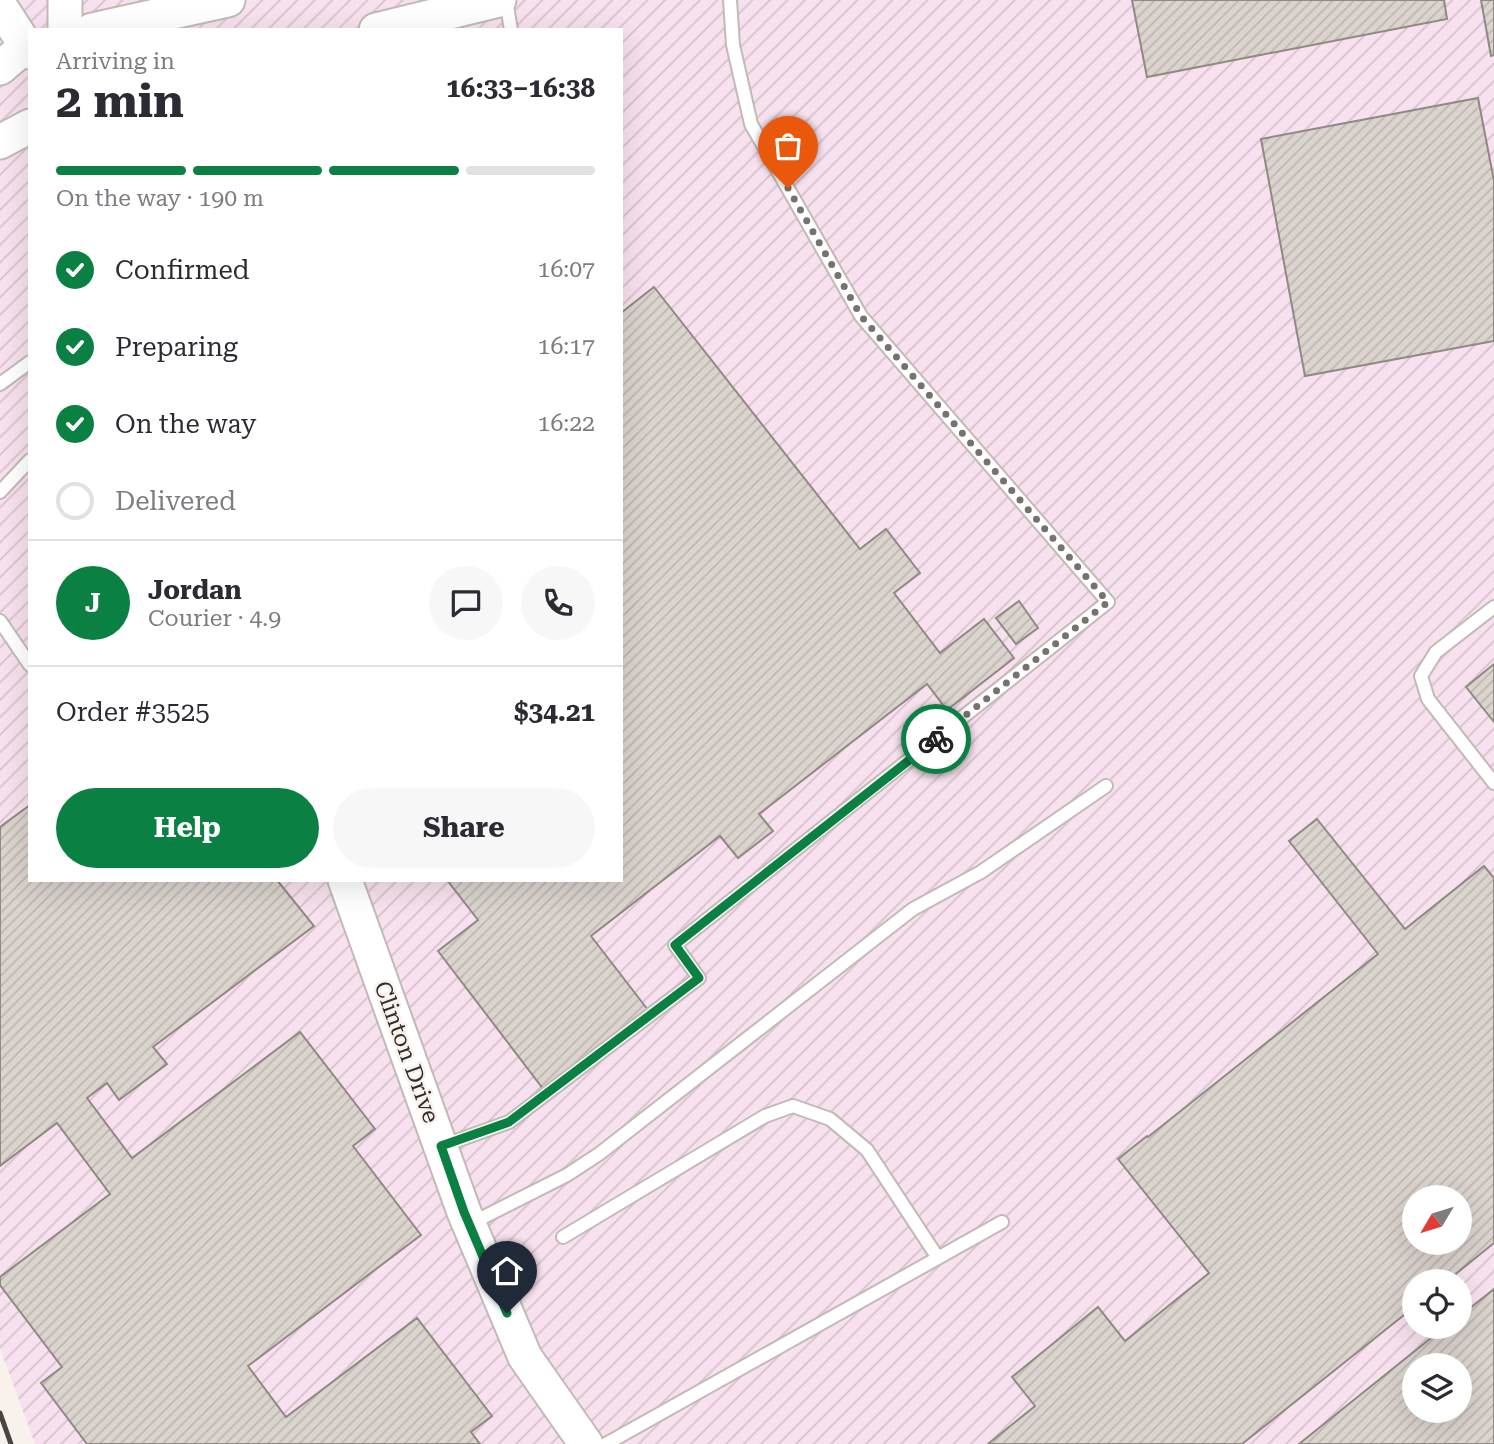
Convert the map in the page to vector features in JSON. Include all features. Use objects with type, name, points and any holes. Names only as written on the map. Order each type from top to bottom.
[{"type":"main road","points":[[65,0],[65,28]]},
{"type":"main road","points":[[394,28],[420,25],[499,0]]},
{"type":"main road","points":[[101,28],[221,1]]},
{"type":"main road","points":[[0,6],[28,47],[0,68]]},
{"type":"main road","points":[[0,142],[28,127]]},
{"type":"main road","name":"Clinton Drive","points":[[346,882],[470,1224],[525,1357],[586,1444]]},
{"type":"lane","points":[[506,0],[511,28]]},
{"type":"lane","points":[[441,1146],[509,1122],[699,978],[675,945],[1108,602],[861,316],[751,124],[733,46],[730,0]]},
{"type":"lane","points":[[0,384],[28,363]]},
{"type":"lane","points":[[0,492],[28,462]]},
{"type":"lane","points":[[1494,607],[1436,652],[1421,676],[1428,699],[1494,783]]},
{"type":"lane","points":[[0,621],[28,662]]},
{"type":"lane","points":[[470,1224],[567,1175],[599,1154],[913,909],[981,872],[1106,786]]},
{"type":"lane","points":[[563,1237],[765,1116],[793,1106],[831,1119],[867,1150],[938,1258]]},
{"type":"lane","points":[[606,1444],[1002,1222]]},
{"type":"shaded area","points":[[0,0],[1494,0],[1494,1444],[35,1444],[0,1348]]},
{"type":"building","points":[[1132,0],[1444,0],[1447,19],[1147,77]]},
{"type":"building","points":[[1481,0],[1494,0],[1494,55],[1491,56]]},
{"type":"building","points":[[1478,98],[1494,181],[1494,341],[1305,376],[1261,139]]},
{"type":"building","points":[[654,287],[860,549],[886,529],[920,573],[894,593],[940,653],[984,619],[1014,658],[947,710],[927,684],[759,814],[773,831],[738,858],[720,836],[591,936],[648,1010],[544,1090],[438,951],[478,920],[449,882],[623,882],[623,311]]},
{"type":"building","points":[[1019,601],[1038,628],[1016,644],[996,618]]},
{"type":"building","points":[[1494,664],[1494,722],[1466,687]]},
{"type":"building","points":[[28,806],[28,882],[279,882],[314,926],[153,1047],[167,1064],[119,1100],[107,1083],[87,1098],[132,1158],[300,1032],[375,1129],[353,1146],[421,1235],[248,1366],[286,1417],[417,1318],[492,1416],[471,1432],[480,1444],[87,1444],[41,1383],[62,1367],[0,1285],[0,1277],[110,1194],[57,1123],[0,1166],[0,827]]},
{"type":"building","points":[[1317,819],[1405,929],[1484,866],[1494,878],[1494,1243],[1462,1269],[1402,1269],[1402,1317],[1242,1444],[988,1444],[1035,1406],[1012,1377],[1098,1307],[1125,1341],[1209,1273],[1118,1159],[1378,954],[1289,841]]},
{"type":"building","points":[[1494,1289],[1494,1444],[1299,1444],[1402,1361],[1402,1423],[1472,1423],[1472,1353],[1412,1353],[1430,1339],[1472,1339],[1472,1306]]},
{"type":"railway","points":[[0,1413],[11,1444]]},
{"type":"way so far","points":[[788,188],[861,316],[1108,602],[936,739]]},
{"type":"route","points":[[507,1313],[464,1212],[441,1146],[509,1122],[699,978],[675,945],[936,739]]}]
